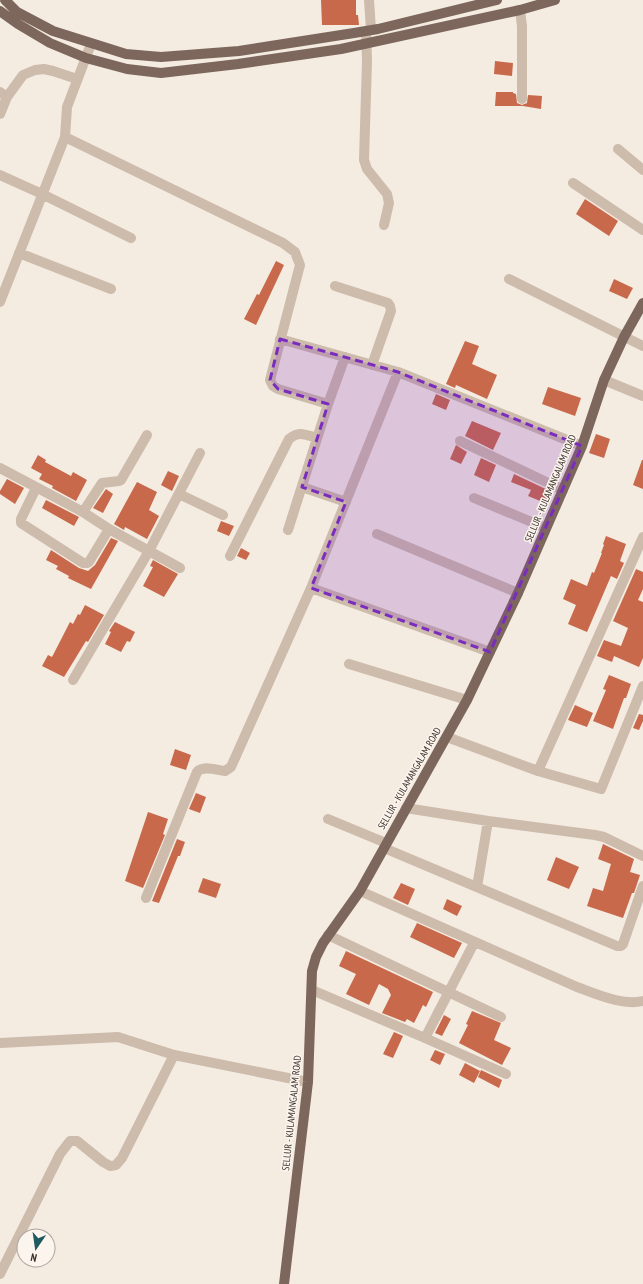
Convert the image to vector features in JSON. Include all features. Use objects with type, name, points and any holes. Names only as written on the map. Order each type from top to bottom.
[{"type":"main road","points":[[5,0],[17,12],[53,32],[126,54],[161,57],[239,51],[368,31],[497,0]]},
{"type":"main road","points":[[0,11],[18,24],[50,42],[86,58],[127,69],[161,73],[246,63],[341,49],[367,52],[521,18],[555,0]]},
{"type":"main road","name":"SELLUR - KULAMANGALAM ROAD","points":[[284,1284],[308,1082],[312,971],[316,956],[322,943],[360,891],[467,700],[518,593],[582,446],[604,380],[624,337],[643,303]]},
{"type":"street","points":[[369,0],[364,160],[367,169],[387,194],[389,203],[384,225]]},
{"type":"street","points":[[521,18],[522,99]]},
{"type":"street","points":[[0,302],[65,137],[67,107],[91,44]]},
{"type":"street","points":[[0,114],[4,94],[23,75],[35,70],[44,69],[77,79]]},
{"type":"street","points":[[65,137],[276,240],[295,252],[300,265],[270,380],[273,386],[278,389],[328,404]]},
{"type":"street","points":[[618,149],[643,170]]},
{"type":"street","points":[[0,175],[131,238]]},
{"type":"street","points":[[573,184],[643,230]]},
{"type":"street","points":[[19,253],[111,289]]},
{"type":"street","points":[[508,279],[643,346]]},
{"type":"street","points":[[335,286],[388,303],[390,306],[391,311],[372,365]]},
{"type":"street","points":[[280,339],[398,372],[582,446]]},
{"type":"street","points":[[288,530],[344,357]]},
{"type":"street","points":[[146,898],[197,772],[204,768],[225,771],[231,767],[311,588],[398,372]]},
{"type":"street","points":[[604,380],[643,396]]},
{"type":"street","points":[[230,556],[289,439],[294,434],[300,433],[317,438]]},
{"type":"street","points":[[83,512],[102,483],[121,480],[147,435]]},
{"type":"street","points":[[460,441],[562,490]]},
{"type":"street","points":[[73,680],[149,551],[200,452]]},
{"type":"street","points":[[0,468],[83,512],[109,529],[180,568]]},
{"type":"street","points":[[302,487],[346,502]]},
{"type":"street","points":[[36,488],[21,519],[21,523],[84,563],[87,564],[109,529]]},
{"type":"street","points":[[179,494],[223,515]]},
{"type":"street","points":[[474,498],[546,528]]},
{"type":"street","points":[[376,534],[518,593]]},
{"type":"street","points":[[538,771],[643,537]]},
{"type":"street","points":[[311,588],[490,652]]},
{"type":"street","points":[[349,664],[467,700]]},
{"type":"street","points":[[447,737],[538,771],[601,789],[638,711],[643,686]]},
{"type":"street","points":[[406,808],[488,821],[595,835],[604,837],[643,856]]},
{"type":"street","points":[[328,819],[477,887],[617,946],[621,946],[623,944],[643,886]]},
{"type":"street","points":[[477,887],[488,821]]},
{"type":"street","points":[[360,891],[577,988],[611,999],[634,1003],[643,1001]]},
{"type":"street","points":[[328,935],[501,1017]]},
{"type":"street","points":[[425,1038],[474,943]]},
{"type":"street","points":[[312,990],[506,1074]]},
{"type":"street","points":[[0,1043],[118,1037],[174,1055],[308,1082]]},
{"type":"street","points":[[0,1274],[60,1154],[70,1141],[77,1141],[110,1166],[116,1165],[122,1158],[174,1055]]},
{"type":"highlighted area","points":[[280,339],[398,372],[582,446],[490,652],[311,588],[346,502],[302,487],[328,404],[278,389],[270,380]]},
{"type":"building","points":[[321,0],[356,0],[356,15],[358,15],[359,25],[322,25]]},
{"type":"building","points":[[495,61],[513,63],[512,76],[494,74]]},
{"type":"building","points":[[496,92],[513,92],[516,94],[517,103],[522,105],[527,103],[528,95],[542,96],[541,109],[523,106],[495,106]]},
{"type":"building","points":[[585,199],[618,221],[609,236],[576,214]]},
{"type":"building","points":[[276,261],[284,265],[256,325],[244,319],[257,294],[259,295]]},
{"type":"building","points":[[614,279],[633,288],[627,299],[609,291]]},
{"type":"building","points":[[465,341],[479,346],[472,364],[497,375],[487,399],[456,385],[455,388],[446,384]]},
{"type":"building","points":[[548,387],[581,398],[575,416],[542,404]]},
{"type":"building","points":[[436,394],[450,400],[446,410],[432,404]]},
{"type":"building","points":[[472,421],[501,433],[493,450],[465,436]]},
{"type":"building","points":[[596,434],[610,439],[604,458],[589,453]]},
{"type":"building","points":[[456,445],[467,452],[461,464],[450,459]]},
{"type":"building","points":[[38,455],[46,460],[45,462],[71,476],[73,472],[87,480],[76,501],[39,479],[42,474],[31,468]]},
{"type":"building","points":[[481,458],[496,465],[489,482],[474,475]]},
{"type":"building","points":[[643,460],[643,489],[633,485]]},
{"type":"building","points":[[168,471],[179,476],[172,491],[161,485]]},
{"type":"building","points":[[514,474],[550,491],[545,503],[528,496],[531,490],[511,482]]},
{"type":"building","points":[[7,479],[24,488],[15,504],[0,494],[0,491]]},
{"type":"building","points":[[137,482],[157,492],[149,510],[159,516],[147,539],[125,527],[124,530],[114,524]]},
{"type":"building","points":[[106,489],[113,494],[103,513],[93,508]]},
{"type":"building","points":[[46,500],[79,517],[74,526],[42,508]]},
{"type":"building","points":[[221,521],[234,526],[229,536],[217,531]]},
{"type":"building","points":[[606,536],[626,544],[620,561],[624,563],[617,579],[611,576],[587,632],[568,624],[576,605],[563,599],[571,579],[587,586],[592,572],[594,573],[602,553]]},
{"type":"building","points":[[111,538],[118,541],[91,589],[68,578],[69,576],[56,569],[58,566],[46,560],[51,550],[79,568],[88,571],[95,565]]},
{"type":"building","points":[[241,548],[250,553],[246,560],[237,556]]},
{"type":"building","points":[[153,560],[178,574],[164,597],[143,586],[153,567],[150,566]]},
{"type":"building","points":[[636,569],[643,572],[643,589],[638,600],[643,602],[643,658],[639,667],[614,656],[612,662],[597,656],[604,640],[621,646],[628,628],[613,621]]},
{"type":"building","points":[[85,605],[104,615],[64,677],[42,666],[48,655],[52,657],[70,622],[73,624]]},
{"type":"building","points":[[115,622],[135,632],[130,642],[127,641],[121,652],[105,644],[111,632],[109,631]]},
{"type":"building","points":[[609,675],[631,684],[626,698],[624,698],[613,729],[593,721],[606,690],[603,689]]},
{"type":"building","points":[[575,705],[593,713],[587,727],[568,720]]},
{"type":"building","points":[[639,714],[643,715],[643,721],[639,730],[633,728]]},
{"type":"building","points":[[175,749],[191,755],[186,770],[170,765]]},
{"type":"building","points":[[196,793],[206,797],[200,813],[189,809]]},
{"type":"building","points":[[148,812],[168,819],[163,834],[165,835],[143,888],[125,881]]},
{"type":"building","points":[[177,839],[185,842],[180,856],[178,856],[159,903],[152,901]]},
{"type":"building","points":[[603,844],[634,859],[630,872],[640,875],[623,918],[587,906],[593,888],[603,891],[611,864],[598,859]]},
{"type":"building","points":[[556,857],[579,867],[569,889],[547,880]]},
{"type":"building","points":[[203,878],[221,884],[216,898],[198,892]]},
{"type":"building","points":[[401,883],[415,889],[408,905],[393,898]]},
{"type":"building","points":[[447,899],[462,906],[457,916],[443,909]]},
{"type":"building","points":[[417,923],[462,943],[454,958],[410,937]]},
{"type":"building","points":[[346,951],[433,992],[426,1007],[423,1005],[414,1023],[407,1019],[405,1022],[382,1013],[391,995],[388,989],[379,984],[369,1005],[346,994],[356,974],[339,966]]},
{"type":"building","points":[[472,1011],[501,1023],[494,1040],[511,1048],[502,1065],[459,1043],[468,1025],[466,1024]]},
{"type":"building","points":[[444,1015],[451,1019],[442,1036],[435,1033]]},
{"type":"building","points":[[394,1032],[403,1036],[393,1058],[383,1054]]},
{"type":"building","points":[[435,1050],[445,1054],[440,1065],[430,1060]]},
{"type":"building","points":[[465,1063],[480,1071],[474,1083],[459,1075]]},
{"type":"building","points":[[481,1070],[502,1080],[499,1088],[478,1077]]}]
